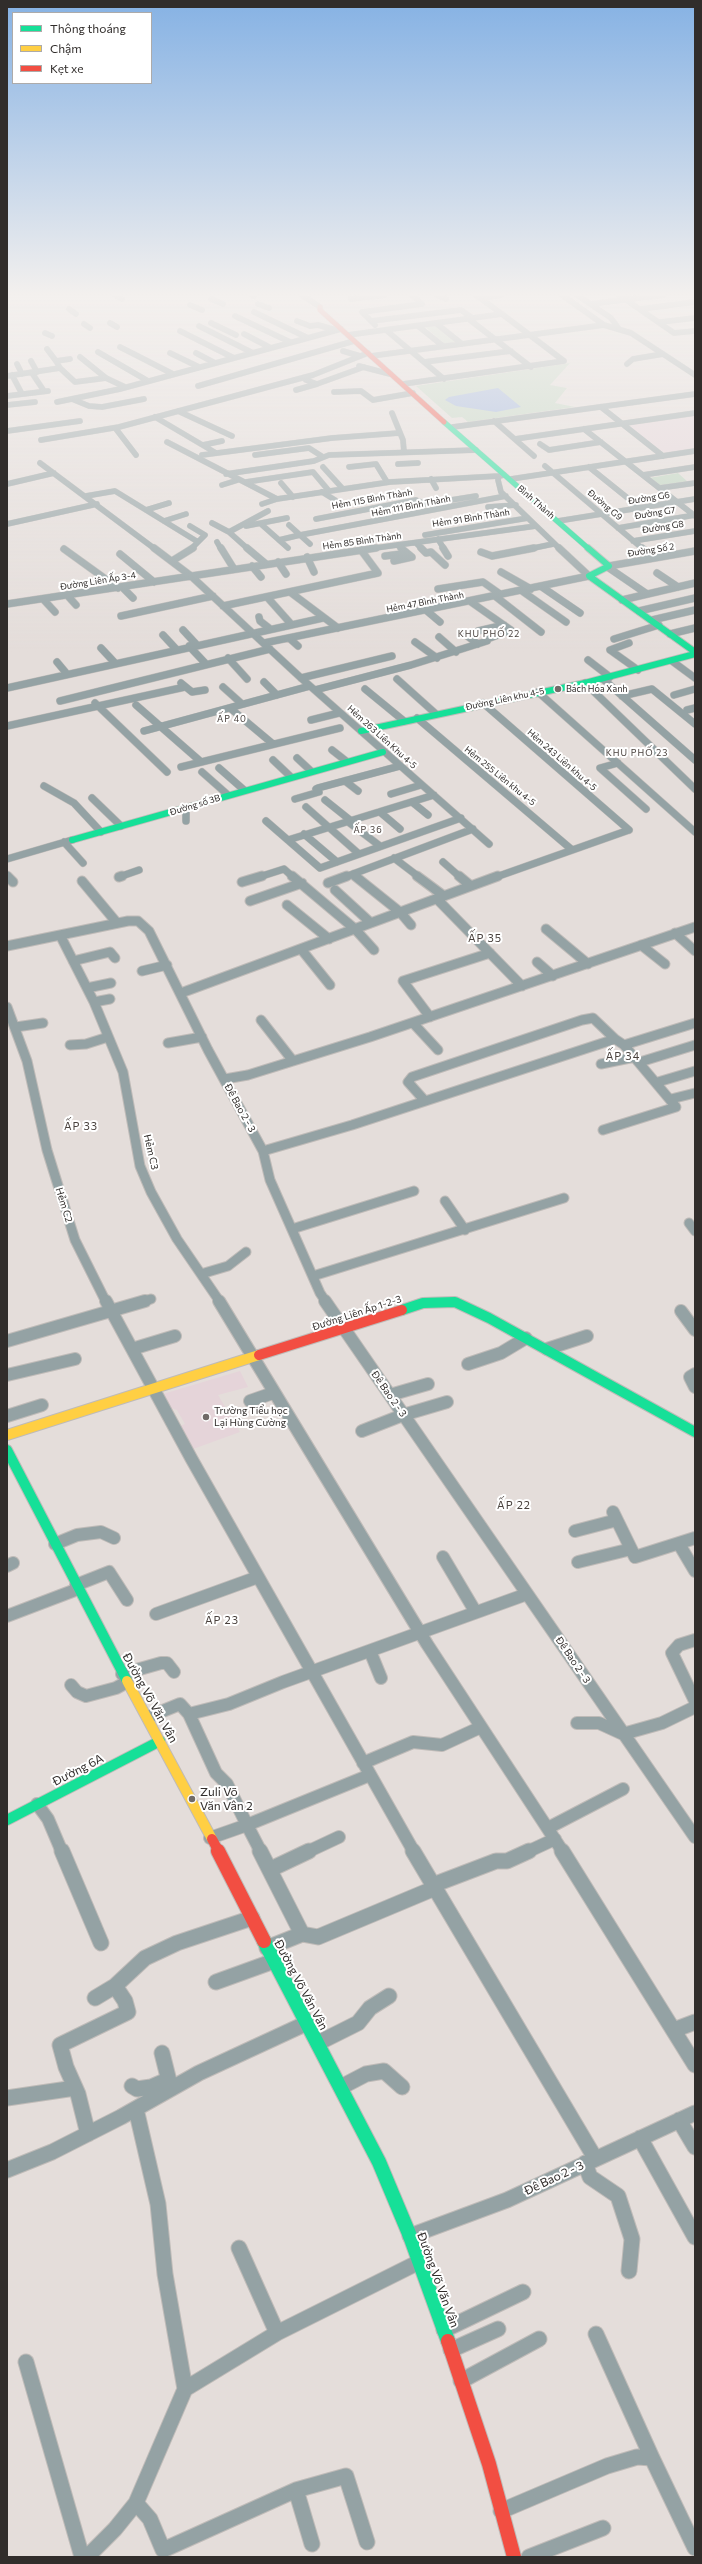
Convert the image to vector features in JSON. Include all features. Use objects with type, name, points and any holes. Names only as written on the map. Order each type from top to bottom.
[{"type":"street","points":[[41,440],[119,427],[164,415]]},
{"type":"street","points":[[186,415],[232,436]]},
{"type":"street","points":[[393,415],[404,452]]},
{"type":"street","name":"Bình Thành","points":[[438,415],[505,477],[558,521],[609,567]]},
{"type":"street","points":[[453,427],[543,415]]},
{"type":"street","points":[[610,415],[663,456]]},
{"type":"street","points":[[515,439],[684,415]]},
{"type":"street","points":[[155,417],[216,453]]},
{"type":"street","points":[[46,418],[50,425]]},
{"type":"street","points":[[7,431],[80,421]]},
{"type":"street","points":[[494,421],[534,456]]},
{"type":"street","points":[[119,427],[116,429],[136,455]]},
{"type":"street","points":[[531,429],[530,432],[537,436]]},
{"type":"street","points":[[584,429],[695,515]]},
{"type":"street","points":[[202,455],[332,438],[399,433]]},
{"type":"street","points":[[187,436],[170,442],[224,473],[246,482],[277,499]]},
{"type":"street","points":[[203,445],[222,441]]},
{"type":"street","points":[[540,444],[549,450],[601,442]]},
{"type":"street","points":[[544,454],[606,446]]},
{"type":"street","points":[[255,455],[309,448],[323,457]]},
{"type":"street","points":[[224,473],[314,461],[323,457],[404,452],[476,450]]},
{"type":"street","points":[[262,504],[277,499],[387,482],[505,477],[552,473],[695,451]]},
{"type":"street","points":[[370,460],[374,457],[395,453]]},
{"type":"street","points":[[395,453],[400,466],[418,463]]},
{"type":"street","points":[[263,454],[267,459]]},
{"type":"street","name":"Hẻm 263 Liên Khu 4-5","points":[[40,463],[97,504],[191,576],[383,752],[490,844]]},
{"type":"street","points":[[349,467],[376,464],[387,482]]},
{"type":"street","name":"Đường G9","points":[[545,466],[654,558]]},
{"type":"street","points":[[323,467],[343,489]]},
{"type":"street","points":[[589,467],[640,508]]},
{"type":"street","points":[[643,475],[695,467]]},
{"type":"street","points":[[246,482],[311,470],[329,491]]},
{"type":"street","points":[[677,470],[694,483]]},
{"type":"street","points":[[7,484],[54,473]]},
{"type":"street","points":[[505,477],[498,480],[501,492],[516,505],[553,544],[589,576],[656,623],[695,653]]},
{"type":"street","points":[[431,479],[436,488]]},
{"type":"street","points":[[222,485],[238,480]]},
{"type":"street","points":[[281,483],[293,497]]},
{"type":"street","points":[[660,488],[694,483]]},
{"type":"street","points":[[86,496],[115,491],[198,542]]},
{"type":"street","points":[[322,492],[335,500]]},
{"type":"street","name":"Hẻm 115 Bình Thành","points":[[316,519],[416,500],[426,504],[501,492]]},
{"type":"street","name":"Hẻm 111 Bình Thành","points":[[300,536],[506,496]]},
{"type":"street","name":"Đường G6","points":[[558,521],[695,499]]},
{"type":"street","points":[[146,510],[169,502]]},
{"type":"street","points":[[7,524],[97,504]]},
{"type":"street","points":[[488,507],[516,505]]},
{"type":"street","points":[[229,532],[268,511]]},
{"type":"street","points":[[164,521],[186,514]]},
{"type":"street","name":"Đường G7","points":[[618,528],[695,515]]},
{"type":"street","points":[[236,528],[287,518]]},
{"type":"street","name":"Hẻm 91 Bình Thành","points":[[416,539],[528,518]]},
{"type":"street","points":[[212,523],[229,532],[266,564]]},
{"type":"street","points":[[261,524],[288,548]]},
{"type":"street","points":[[289,525],[310,544]]},
{"type":"street","points":[[172,561],[197,545],[205,535],[190,526]]},
{"type":"street","name":"Hẻm 85 Bình Thành","points":[[191,576],[398,545],[416,539],[438,540],[536,526]]},
{"type":"street","name":"Đường G8","points":[[633,541],[695,531]]},
{"type":"street","points":[[279,540],[300,536]]},
{"type":"street","points":[[416,539],[426,553]]},
{"type":"street","points":[[438,540],[448,556]]},
{"type":"street","points":[[217,542],[234,569]]},
{"type":"street","points":[[481,552],[492,556],[553,544]]},
{"type":"street","points":[[394,561],[412,557],[398,545]]},
{"type":"street","points":[[64,549],[120,587],[133,598]]},
{"type":"street","points":[[223,606],[378,573],[361,550]]},
{"type":"street","points":[[385,556],[431,552],[445,565]]},
{"type":"street","name":"Đường Số 2","points":[[609,567],[695,552]]},
{"type":"street","points":[[120,554],[154,582]]},
{"type":"street","points":[[307,558],[314,572]]},
{"type":"street","points":[[278,562],[286,574]]},
{"type":"street","points":[[252,566],[261,577]]},
{"type":"street","points":[[589,576],[609,567],[647,594]]},
{"type":"street","points":[[501,572],[530,589]]},
{"type":"street","points":[[657,573],[678,587]]},
{"type":"street","name":"Đường Liên Ấp 3-4","points":[[7,604],[191,576]]},
{"type":"street","name":"Hẻm 47 Bình Thành","points":[[264,643],[471,602],[589,576]]},
{"type":"street","points":[[438,589],[483,582],[541,632]]},
{"type":"street","points":[[622,600],[695,583]]},
{"type":"street","points":[[542,587],[580,613]]},
{"type":"street","points":[[189,601],[183,596],[207,591]]},
{"type":"street","points":[[522,591],[566,622]]},
{"type":"street","points":[[290,592],[338,628]]},
{"type":"street","points":[[67,595],[76,605]]},
{"type":"street","points":[[121,616],[213,596]]},
{"type":"street","points":[[267,597],[291,624]]},
{"type":"street","points":[[639,611],[695,598]]},
{"type":"street","points":[[43,599],[55,612]]},
{"type":"street","points":[[144,731],[277,695],[437,658],[508,633],[511,630],[471,602]]},
{"type":"street","points":[[614,639],[695,610]]},
{"type":"street","points":[[427,611],[440,622]]},
{"type":"street","points":[[259,617],[260,621],[268,628]]},
{"type":"street","points":[[7,688],[268,628],[324,618]]},
{"type":"street","points":[[478,631],[504,625]]},
{"type":"street","points":[[670,634],[695,628]]},
{"type":"street","points":[[182,630],[206,664]]},
{"type":"street","points":[[463,633],[478,644]]},
{"type":"street","points":[[163,635],[176,649]]},
{"type":"street","points":[[439,637],[456,652]]},
{"type":"street","points":[[289,638],[298,646]]},
{"type":"street","points":[[415,642],[437,658]]},
{"type":"street","points":[[629,643],[610,650],[638,670]]},
{"type":"street","points":[[101,648],[115,663]]},
{"type":"street","points":[[60,700],[172,675],[206,666],[206,664],[228,658],[270,649]]},
{"type":"street","name":"Đường Liên khu 4-5","points":[[361,731],[483,703],[585,683],[672,661],[695,653]]},
{"type":"street","points":[[301,678],[392,656]]},
{"type":"street","points":[[228,658],[246,679]]},
{"type":"street","points":[[588,660],[622,696],[695,760]]},
{"type":"street","points":[[672,661],[695,678]]},
{"type":"street","points":[[57,662],[67,674]]},
{"type":"street","points":[[172,675],[192,692],[205,690]]},
{"type":"street","points":[[397,679],[436,714]]},
{"type":"street","points":[[264,682],[277,695]]},
{"type":"street","points":[[585,683],[695,789]]},
{"type":"street","points":[[7,726],[185,687]]},
{"type":"street","points":[[223,688],[242,704]]},
{"type":"street","points":[[365,689],[404,721]]},
{"type":"street","points":[[622,696],[652,689],[695,724]]},
{"type":"street","points":[[674,695],[695,689]]},
{"type":"street","points":[[538,692],[695,832]]},
{"type":"street","points":[[88,694],[97,706],[167,772]]},
{"type":"street","name":"Hẻm 243 Liên khu 4-5","points":[[483,703],[629,830],[571,849]]},
{"type":"street","points":[[136,705],[159,727],[200,761]]},
{"type":"street","points":[[230,708],[273,744]]},
{"type":"street","points":[[687,710],[695,708]]},
{"type":"street","points":[[311,720],[340,713]]},
{"type":"street","name":"Hẻm 255 Liên khu 4-5","points":[[417,718],[571,849]]},
{"type":"street","points":[[181,767],[200,761],[340,728]]},
{"type":"street","points":[[332,750],[346,761]]},
{"type":"street","name":"Đường số 3B","points":[[7,859],[244,790],[383,752]]},
{"type":"street","points":[[297,758],[311,771]]},
{"type":"street","points":[[273,760],[291,777]]},
{"type":"street","points":[[618,763],[600,768],[646,809]]},
{"type":"street","points":[[296,799],[319,792],[316,789],[318,788],[400,766]]},
{"type":"street","points":[[219,768],[244,790]]},
{"type":"street","points":[[202,772],[228,795]]},
{"type":"street","points":[[345,781],[358,791]]},
{"type":"street","points":[[391,794],[421,785]]},
{"type":"street","points":[[44,786],[74,803],[101,832]]},
{"type":"street","points":[[288,840],[434,795]]},
{"type":"street","points":[[92,798],[121,826]]},
{"type":"street","points":[[325,800],[380,846]]},
{"type":"street","points":[[412,802],[428,815]]},
{"type":"street","points":[[306,807],[359,854]]},
{"type":"street","points":[[183,808],[186,813],[186,821]]},
{"type":"street","points":[[380,812],[400,829]]},
{"type":"street","points":[[266,821],[320,868],[460,818]]},
{"type":"street","points":[[328,883],[473,829]]},
{"type":"street","points":[[304,834],[337,862]]},
{"type":"street","points":[[68,841],[83,863]]},
{"type":"street","points":[[181,993],[571,849]]},
{"type":"street","points":[[394,858],[440,897],[522,986]]},
{"type":"street","points":[[443,862],[471,886]]},
{"type":"street","points":[[242,882],[281,869],[302,883],[355,929],[374,950]]},
{"type":"street","points":[[119,877],[139,870]]},
{"type":"street","points":[[353,874],[400,912],[411,925]]},
{"type":"street","points":[[7,946],[117,923],[82,881]]},
{"type":"street","points":[[250,901],[302,883]]},
{"type":"street","points":[[335,890],[371,923]]},
{"type":"street","points":[[297,901],[287,905],[329,939]]},
{"type":"street","name":"Đê Bao 2 - 3","points":[[117,923],[138,920],[148,931],[167,965],[202,1037],[263,1151],[270,1180],[320,1293],[343,1329],[695,1837]]},
{"type":"street","points":[[225,1079],[248,1075],[413,1023],[695,926]]},
{"type":"street","points":[[546,929],[588,964]]},
{"type":"street","points":[[675,934],[695,951]]},
{"type":"street","name":"Hẻm C3","points":[[60,935],[94,1002],[122,1072],[140,1166],[151,1192],[177,1239],[201,1274],[254,1359],[273,1393],[420,1633],[548,1828],[695,2065]]},
{"type":"street","points":[[641,945],[665,964]]},
{"type":"street","points":[[301,949],[330,985]]},
{"type":"street","points":[[73,961],[110,952],[116,958]]},
{"type":"street","points":[[430,1017],[403,981],[490,953]]},
{"type":"street","points":[[538,962],[553,976]]},
{"type":"street","points":[[142,971],[167,965]]},
{"type":"street","points":[[87,988],[111,983]]},
{"type":"street","points":[[94,1002],[110,999]]},
{"type":"street","name":"Hẻm C2","points":[[7,1007],[16,1027],[30,1072],[47,1150],[75,1240],[111,1311],[156,1389],[191,1458],[590,2161],[590,2177],[618,2196],[632,2239],[629,2271]]},
{"type":"street","points":[[425,1101],[408,1082],[412,1077],[582,1020],[593,1018],[615,1039],[624,1045],[638,1060],[658,1082],[676,1107],[603,1130]]},
{"type":"street","points":[[262,1020],[293,1061]]},
{"type":"street","points":[[16,1027],[43,1023]]},
{"type":"street","points":[[413,1023],[438,1050]]},
{"type":"street","points":[[624,1045],[695,1023]]},
{"type":"street","points":[[70,1045],[86,1044],[108,1037]]},
{"type":"street","points":[[168,1043],[202,1037]]},
{"type":"street","points":[[263,1151],[425,1101],[615,1039]]},
{"type":"street","points":[[601,1064],[638,1060],[695,1045]]},
{"type":"street","points":[[658,1082],[695,1071]]},
{"type":"street","points":[[671,1099],[695,1092]]},
{"type":"street","points":[[292,1228],[414,1191]]},
{"type":"street","points":[[313,1276],[564,1198]]},
{"type":"street","points":[[446,1201],[465,1230]]},
{"type":"street","points":[[201,1274],[228,1266],[246,1252]]},
{"type":"street","points":[[7,1341],[61,1327],[151,1299]]},
{"type":"street","name":"Đường Liên Ấp 1-2-3","points":[[7,1435],[254,1359],[423,1303],[455,1302],[526,1338],[695,1432]]},
{"type":"street","points":[[681,1311],[695,1330]]},
{"type":"street","points":[[132,1349],[175,1336]]},
{"type":"street","points":[[547,1350],[587,1336]]},
{"type":"street","points":[[468,1364],[501,1353],[526,1338]]},
{"type":"street","points":[[7,1375],[75,1359]]},
{"type":"street","points":[[695,1374],[690,1376],[695,1387]]},
{"type":"street","points":[[390,1396],[428,1384]]},
{"type":"street","points":[[250,1401],[273,1393]]},
{"type":"street","points":[[362,1431],[403,1415],[447,1402]]},
{"type":"street","points":[[7,1416],[42,1405]]},
{"type":"street","name":"Đường Võ Văn Vân","points":[[8,1453],[124,1678],[148,1717],[379,2162],[410,2236],[451,2350],[489,2464],[514,2557]]},
{"type":"street","points":[[575,1531],[615,1516],[635,1557],[642,1557],[695,1538]]},
{"type":"street","points":[[55,1544],[77,1535],[101,1532],[114,1538]]},
{"type":"street","points":[[679,1544],[695,1571]]},
{"type":"street","points":[[578,1562],[631,1549]]},
{"type":"street","points":[[443,1557],[475,1612]]},
{"type":"street","points":[[7,1616],[77,1587],[108,1572],[114,1577],[127,1600]]},
{"type":"street","points":[[156,1614],[258,1576]]},
{"type":"street","points":[[188,1714],[229,1704],[527,1594]]},
{"type":"street","points":[[695,1640],[679,1645],[672,1653],[695,1701]]},
{"type":"street","points":[[370,1651],[381,1678]]},
{"type":"street","points":[[72,1685],[77,1692],[86,1696],[116,1688],[124,1678],[161,1663],[167,1663],[174,1672]]},
{"type":"street","points":[[148,1717],[180,1704],[188,1714],[216,1773],[227,1784],[246,1825],[270,1869],[302,1934]]},
{"type":"street","points":[[577,1723],[599,1723],[623,1734],[662,1723],[695,1707]]},
{"type":"street","points":[[363,1763],[413,1742],[442,1745],[481,1727]]},
{"type":"street","name":"Đường 6A","points":[[7,1820],[160,1741]]},
{"type":"street","points":[[210,1838],[370,1775]]},
{"type":"street","points":[[548,1828],[623,1789]]},
{"type":"street","points":[[36,1804],[48,1819],[101,1944]]},
{"type":"street","points":[[270,1869],[339,1837]]},
{"type":"street","points":[[267,1948],[302,1934],[318,1937],[434,1886],[496,1861],[507,1861],[555,1839]]},
{"type":"street","points":[[95,1998],[115,1986],[146,1958],[177,1943],[252,1918]]},
{"type":"street","points":[[216,1982],[274,1961]]},
{"type":"street","points":[[88,2134],[75,2088],[61,2054],[60,2045],[128,2012],[125,2001],[115,1986]]},
{"type":"street","points":[[318,2043],[358,2023],[370,2008],[389,1996]]},
{"type":"street","points":[[674,2030],[695,2022]]},
{"type":"street","points":[[7,2170],[52,2152],[88,2134],[136,2108],[169,2085],[307,2023]]},
{"type":"street","points":[[162,2053],[169,2085]]},
{"type":"street","points":[[341,2087],[366,2074],[384,2071],[402,2087]]},
{"type":"street","points":[[132,2086],[137,2089],[169,2085]]},
{"type":"street","points":[[7,2098],[75,2088]]},
{"type":"street","points":[[87,2557],[116,2529],[136,2503],[185,2390],[165,2274],[158,2204],[147,2149],[136,2108]]},
{"type":"street","name":"Đê Bao 2 - 3","points":[[410,2236],[507,2200],[695,2113]]},
{"type":"street","points":[[679,2120],[695,2146]]},
{"type":"street","points":[[640,2138],[695,2237]]},
{"type":"street","points":[[239,2248],[277,2333]]},
{"type":"street","points":[[185,2390],[277,2333],[419,2262]]},
{"type":"street","points":[[444,2330],[523,2292]]},
{"type":"street","points":[[451,2350],[498,2329]]},
{"type":"street","points":[[596,2334],[652,2458],[695,2548]]},
{"type":"street","points":[[461,2381],[539,2339]]},
{"type":"street","points":[[26,2362],[82,2557]]},
{"type":"street","points":[[501,2511],[607,2466],[637,2457],[652,2458]]},
{"type":"street","points":[[136,2503],[150,2519],[163,2550],[296,2490],[346,2476],[367,2542]]},
{"type":"street","points":[[296,2490],[312,2544]]},
{"type":"street","points":[[529,2557],[603,2528]]},
{"type":"shaded area","points":[[695,415],[695,449],[665,453],[627,426]]},
{"type":"shaded area","name":"Trường Tiểu học Lại Hùng Cường","points":[[240,1371],[248,1387],[218,1395],[240,1432],[193,1449],[180,1426],[185,1424],[177,1410],[171,1408],[163,1394]]},
{"type":"green space","points":[[448,415],[520,415],[468,422],[462,417],[452,418]]},
{"type":"green space","points":[[678,473],[688,482],[659,486],[649,478]]},
{"type":"traffic: fast","points":[[444,422],[609,566],[589,576],[695,652]]},
{"type":"traffic: fast","points":[[361,731],[585,683],[695,654]]},
{"type":"traffic: fast","points":[[72,840],[383,752]]},
{"type":"traffic: fast","points":[[402,1310],[423,1303],[455,1302],[489,1318],[695,1432]]},
{"type":"traffic: fast","points":[[7,1450],[127,1681]]},
{"type":"traffic: fast","points":[[7,1820],[160,1741]]},
{"type":"traffic: fast","points":[[264,1941],[379,2162],[410,2236],[448,2341]]},
{"type":"traffic: slow","points":[[7,1435],[259,1355]]},
{"type":"traffic: slow","points":[[127,1681],[212,1839]]},
{"type":"traffic: jam","points":[[436,415],[444,422]]},
{"type":"traffic: jam","points":[[259,1355],[402,1310]]},
{"type":"traffic: jam","points":[[212,1839],[264,1941]]},
{"type":"traffic: jam","points":[[448,2341],[489,2464],[514,2557]]},
{"type":"place","name":"Bách Hóa Xanh","points":[[558,689]]},
{"type":"place","name":"Trường Tiểu học Lại Hùng Cường","points":[[206,1417]]},
{"type":"place","name":"Zuli Võ Văn Vân 2","points":[[192,1799]]},
{"type":"district","name":"KHU PHỐ 22","points":[[489,634]]},
{"type":"district","name":"ẤP 40","points":[[232,719]]},
{"type":"district","name":"KHU PHỐ 23","points":[[637,753]]},
{"type":"district","name":"ẤP 36","points":[[368,830]]},
{"type":"district","name":"ẤP 35","points":[[485,938]]},
{"type":"district","name":"ẤP 34","points":[[623,1056]]},
{"type":"district","name":"ẤP 33","points":[[81,1126]]},
{"type":"district","name":"ẤP 22","points":[[514,1505]]},
{"type":"district","name":"ẤP 23","points":[[222,1620]]}]
